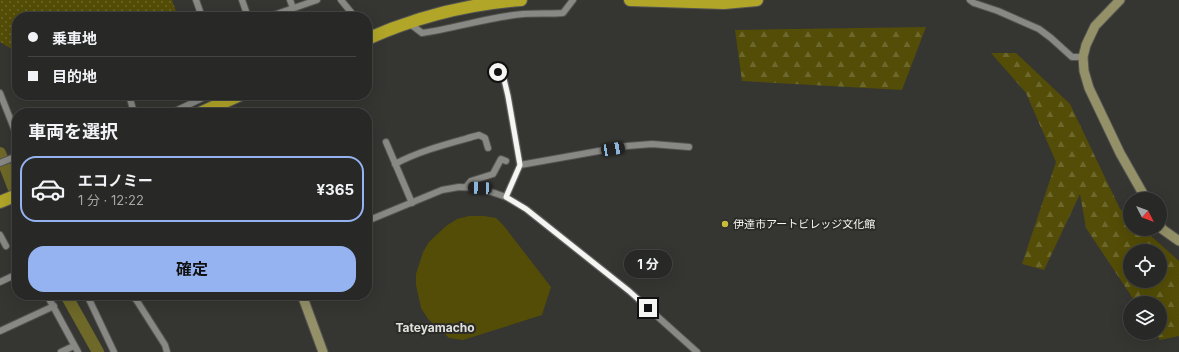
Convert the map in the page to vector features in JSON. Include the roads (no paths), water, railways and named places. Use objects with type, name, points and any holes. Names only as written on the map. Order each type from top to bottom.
[{"type":"highway","points":[[372,36],[407,22],[440,13],[497,2],[521,0]]},
{"type":"highway","points":[[630,0],[724,3],[757,0]]},
{"type":"highway","points":[[211,108],[229,100]]},
{"type":"highway","points":[[0,202],[12,197]]},
{"type":"street","points":[[196,0],[200,12]]},
{"type":"street","points":[[242,0],[246,12]]},
{"type":"street","points":[[290,0],[293,8]]},
{"type":"street","points":[[282,12],[317,0]]},
{"type":"street","points":[[341,0],[351,12]]},
{"type":"street","points":[[407,22],[422,33],[522,14],[563,13],[574,0]]},
{"type":"street","points":[[970,0],[974,3],[998,11],[1039,29],[1072,57],[1084,57]]},
{"type":"street","points":[[1120,0],[1095,26],[1086,45],[1084,71],[1089,88],[1120,153],[1142,192]]},
{"type":"street","points":[[498,72],[503,75],[508,96],[520,165],[506,197]]},
{"type":"street","points":[[0,93],[12,123]]},
{"type":"street","points":[[182,108],[198,100]]},
{"type":"street","points":[[395,164],[404,159],[441,146],[479,135],[485,138],[488,148]]},
{"type":"street","points":[[386,142],[412,203]]},
{"type":"street","points":[[520,165],[627,146],[652,144],[690,146]]},
{"type":"street","points":[[0,163],[12,158]]},
{"type":"street","points":[[466,187],[471,181],[492,174],[501,159],[506,161]]},
{"type":"street","points":[[372,219],[442,190],[459,187],[480,188],[506,197],[526,209],[629,291],[697,352]]},
{"type":"street","points":[[1167,232],[1179,241]]},
{"type":"street","points":[[0,235],[6,246]]},
{"type":"street","points":[[0,282],[12,276]]},
{"type":"street","points":[[50,300],[76,349],[61,352]]},
{"type":"street","points":[[89,300],[114,352]]},
{"type":"street","points":[[136,300],[165,345],[167,352]]},
{"type":"street","points":[[304,300],[323,352]]},
{"type":"street","points":[[0,331],[54,306]]},
{"type":"waterway","points":[[0,153],[12,184]]},
{"type":"waterway","points":[[69,300],[98,352]]},
{"type":"place","name":"伊達市アートビレッジ文化館","points":[[725,224]]},
{"type":"district","name":"Tateyamacho","points":[[435,327]]}]
